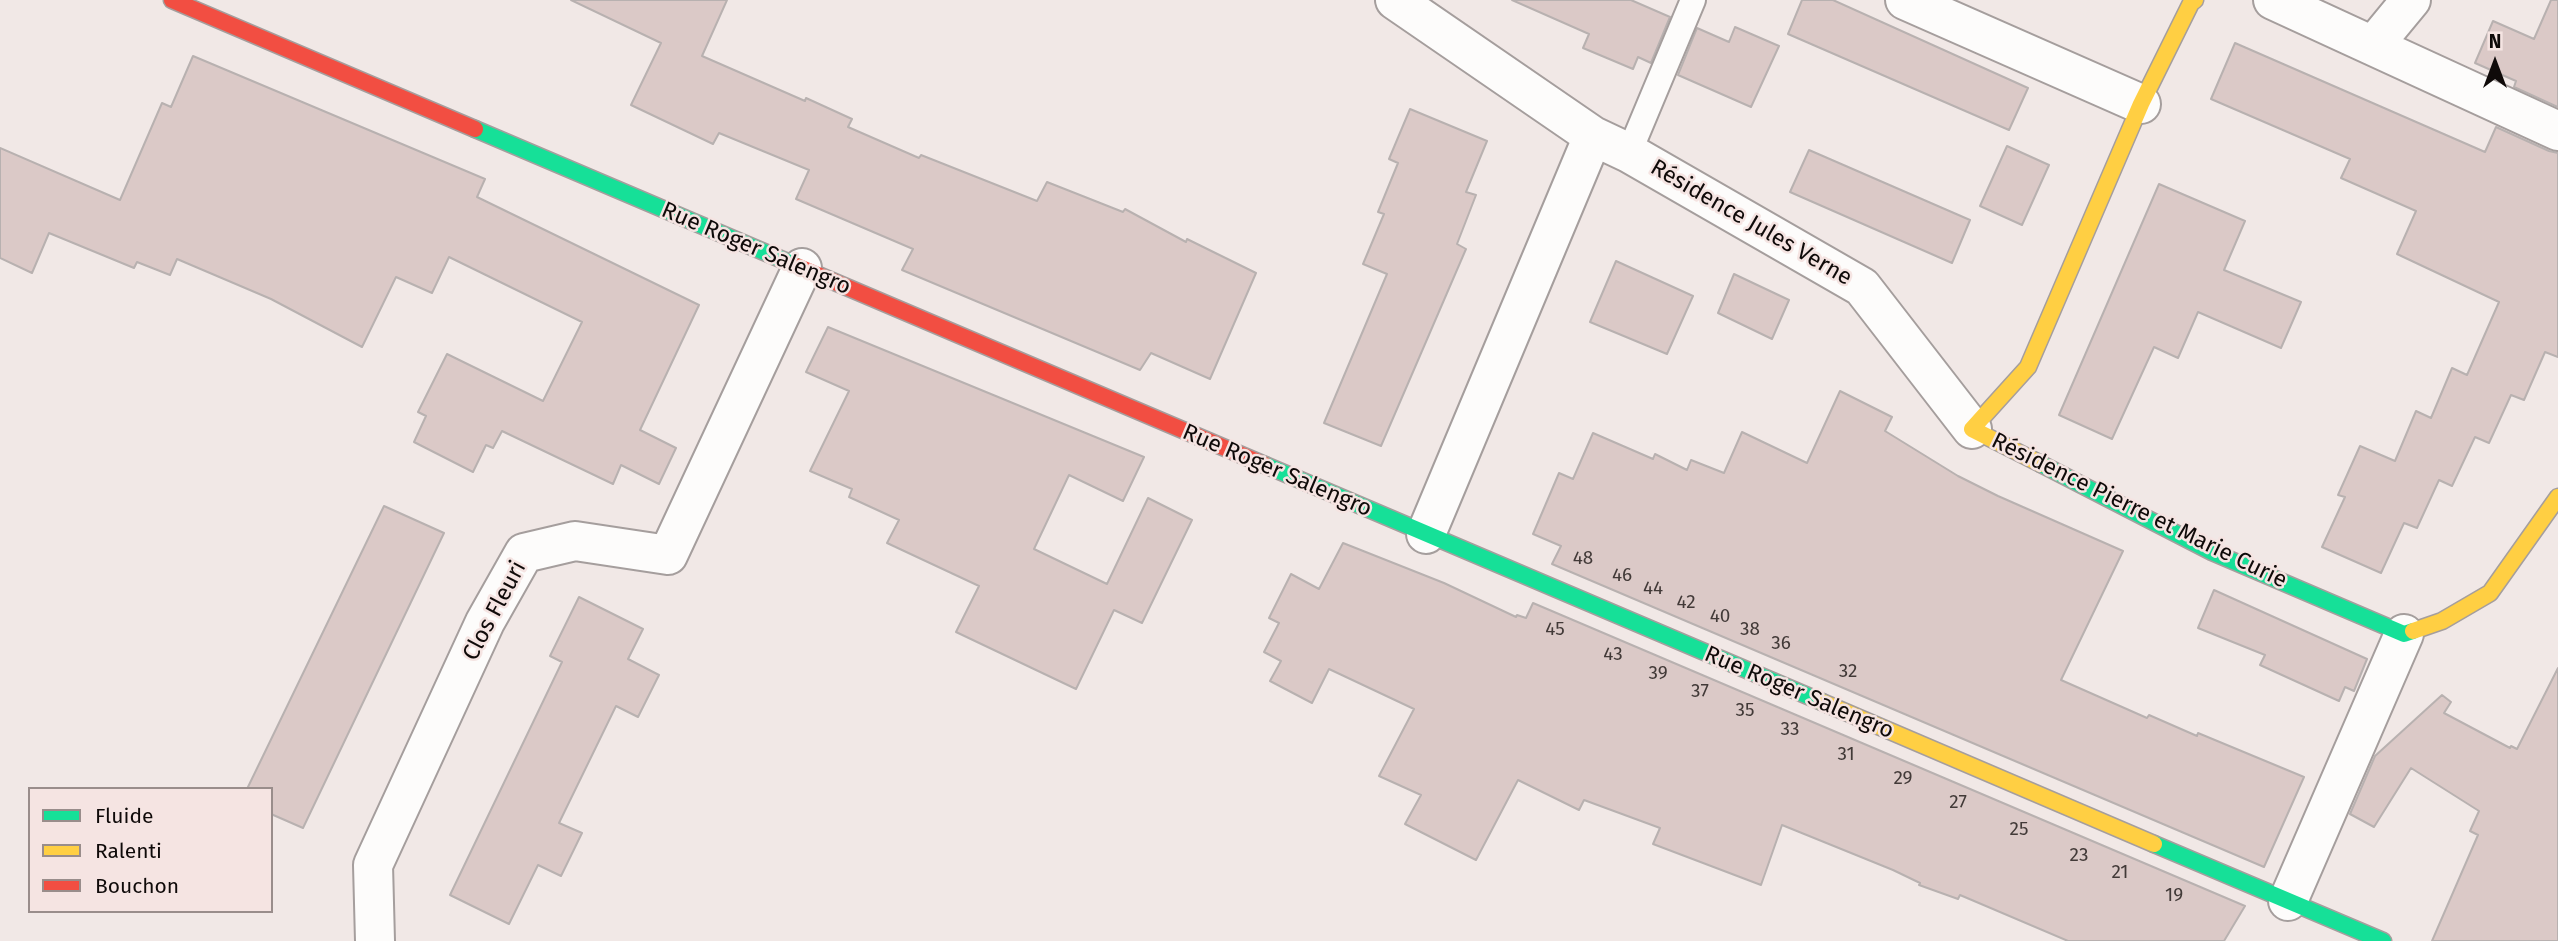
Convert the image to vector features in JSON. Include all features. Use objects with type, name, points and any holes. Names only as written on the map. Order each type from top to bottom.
[{"type":"street","name":"Rue Roger Salengro","points":[[172,0],[2383,941]]},
{"type":"street","name":"Résidence Jules Verne","points":[[1395,0],[1593,136],[1629,153],[1862,287],[1972,429]]},
{"type":"street","points":[[1905,0],[2141,104]]},
{"type":"street","name":"Résidence Pierre et Marie Curie","points":[[2195,0],[2191,3],[2141,104],[2028,368],[1972,429],[2212,552],[2404,634]]},
{"type":"street","points":[[2273,0],[2558,131]]},
{"type":"street","points":[[2373,46],[2410,0]]},
{"type":"street","points":[[1426,534],[1593,136]]},
{"type":"street","name":"Clos Fleuri","points":[[375,941],[373,865],[485,622],[524,554],[575,541],[668,555],[802,268]]},
{"type":"street","points":[[2288,901],[2404,634],[2442,621],[2490,593],[2558,497]]},
{"type":"lane","name":"Résidence Jules Verne","points":[[1629,153],[1693,0]]},
{"type":"building","points":[[571,0],[727,0],[702,56],[852,119],[848,127],[919,158],[921,155],[1037,201],[1047,182],[1123,212],[1125,209],[1186,242],[1187,239],[1256,273],[1210,379],[1151,353],[1140,370],[902,270],[913,249],[796,199],[809,170],[719,133],[713,144],[631,105],[661,43]]},
{"type":"building","points":[[1512,0],[1631,0],[1670,17],[1651,63],[1638,57],[1633,69],[1583,48],[1589,34]]},
{"type":"building","points":[[1802,0],[1833,0],[2028,88],[2009,130],[1788,34]]},
{"type":"building","points":[[2551,0],[2558,0],[2558,107],[2514,87],[2516,81],[2475,63],[2493,21],[2534,39]]},
{"type":"building","points":[[1735,27],[1779,46],[1751,107],[1678,75],[1697,28],[1729,42]]},
{"type":"building","points":[[2235,43],[2485,152],[2496,127],[2558,153],[2558,357],[2545,352],[2524,400],[2511,395],[2489,443],[2475,437],[2452,486],[2439,480],[2417,528],[2404,523],[2381,573],[2322,547],[2345,497],[2338,495],[2360,446],[2395,461],[2416,411],[2431,418],[2452,368],[2467,375],[2499,302],[2397,254],[2416,211],[2341,178],[2350,159],[2211,99]]},
{"type":"building","points":[[193,56],[485,179],[477,197],[699,305],[640,430],[676,448],[659,484],[621,465],[613,484],[502,431],[493,448],[486,445],[473,472],[414,442],[426,416],[418,412],[447,354],[543,401],[582,322],[449,257],[432,293],[396,277],[362,347],[271,299],[177,259],[170,275],[137,262],[134,268],[49,233],[32,273],[0,258],[0,148],[120,200],[162,103],[171,107]]},
{"type":"building","points":[[1410,109],[1487,141],[1466,192],[1476,195],[1457,244],[1466,249],[1381,446],[1324,423],[1387,274],[1363,264],[1384,214],[1378,212],[1398,163],[1389,159]]},
{"type":"building","points":[[2007,146],[2049,165],[2022,225],[1980,206]]},
{"type":"building","points":[[1809,150],[1970,220],[1952,263],[1790,192]]},
{"type":"building","points":[[2159,184],[2245,221],[2224,270],[2301,302],[2281,348],[2198,312],[2178,358],[2154,347],[2112,439],[2059,415]]},
{"type":"building","points":[[1616,261],[1693,296],[1667,354],[1590,322]]},
{"type":"building","points":[[1734,274],[1789,300],[1772,339],[1718,313]]},
{"type":"building","points":[[828,327],[1144,457],[1123,501],[1069,475],[1034,549],[1107,584],[1148,498],[1192,520],[1142,623],[1114,610],[1076,689],[956,632],[979,586],[887,543],[899,520],[849,497],[852,489],[810,471],[849,391],[806,372]]},
{"type":"building","points":[[1840,391],[1892,417],[1885,431],[1958,476],[2123,551],[2061,680],[2147,718],[2149,715],[2197,736],[2198,733],[2304,777],[2264,867],[1552,564],[1561,546],[1533,534],[1559,473],[1573,479],[1593,433],[1653,459],[1655,454],[1687,470],[1691,460],[1724,473],[1742,432],[1807,463]]},
{"type":"building","points":[[384,506],[444,533],[303,828],[273,815],[273,787],[248,787]]},
{"type":"building","points":[[1343,543],[1444,583],[1516,617],[1526,618],[1533,603],[2245,906],[2224,941],[2068,941],[1960,895],[1958,899],[1919,885],[1920,883],[1893,870],[1782,825],[1761,885],[1653,844],[1660,828],[1584,800],[1579,810],[1518,780],[1476,860],[1405,824],[1421,795],[1379,776],[1414,709],[1329,669],[1312,703],[1270,681],[1281,661],[1264,652],[1279,623],[1269,618],[1291,574],[1319,589]]},
{"type":"building","points":[[2214,590],[2367,659],[2354,691],[2345,687],[2339,701],[2260,665],[2265,655],[2198,628]]},
{"type":"building","points":[[579,597],[643,629],[628,659],[659,675],[638,717],[616,706],[559,823],[582,833],[561,876],[538,865],[509,924],[450,895],[562,662],[550,656]]},
{"type":"building","points":[[2558,668],[2558,941],[2432,941],[2478,835],[2470,831],[2479,811],[2411,768],[2374,827],[2350,814],[2375,756],[2442,695],[2451,702],[2444,713],[2510,748],[2511,746],[2517,749]]},
{"type":"traffic: fast","points":[[475,129],[797,266]]},
{"type":"traffic: fast","points":[[2041,464],[2212,552],[2404,634],[2413,631]]},
{"type":"traffic: fast","points":[[1265,465],[1822,702]]},
{"type":"traffic: fast","points":[[2154,844],[2383,941]]},
{"type":"traffic: slow","points":[[2041,464],[1972,429],[2028,367],[2141,104],[2191,3],[2195,0]]},
{"type":"traffic: slow","points":[[2413,631],[2442,621],[2490,593],[2558,497]]},
{"type":"traffic: slow","points":[[1822,702],[2154,844]]},
{"type":"traffic: jam","points":[[172,0],[475,129]]},
{"type":"traffic: jam","points":[[797,266],[1265,465]]}]
